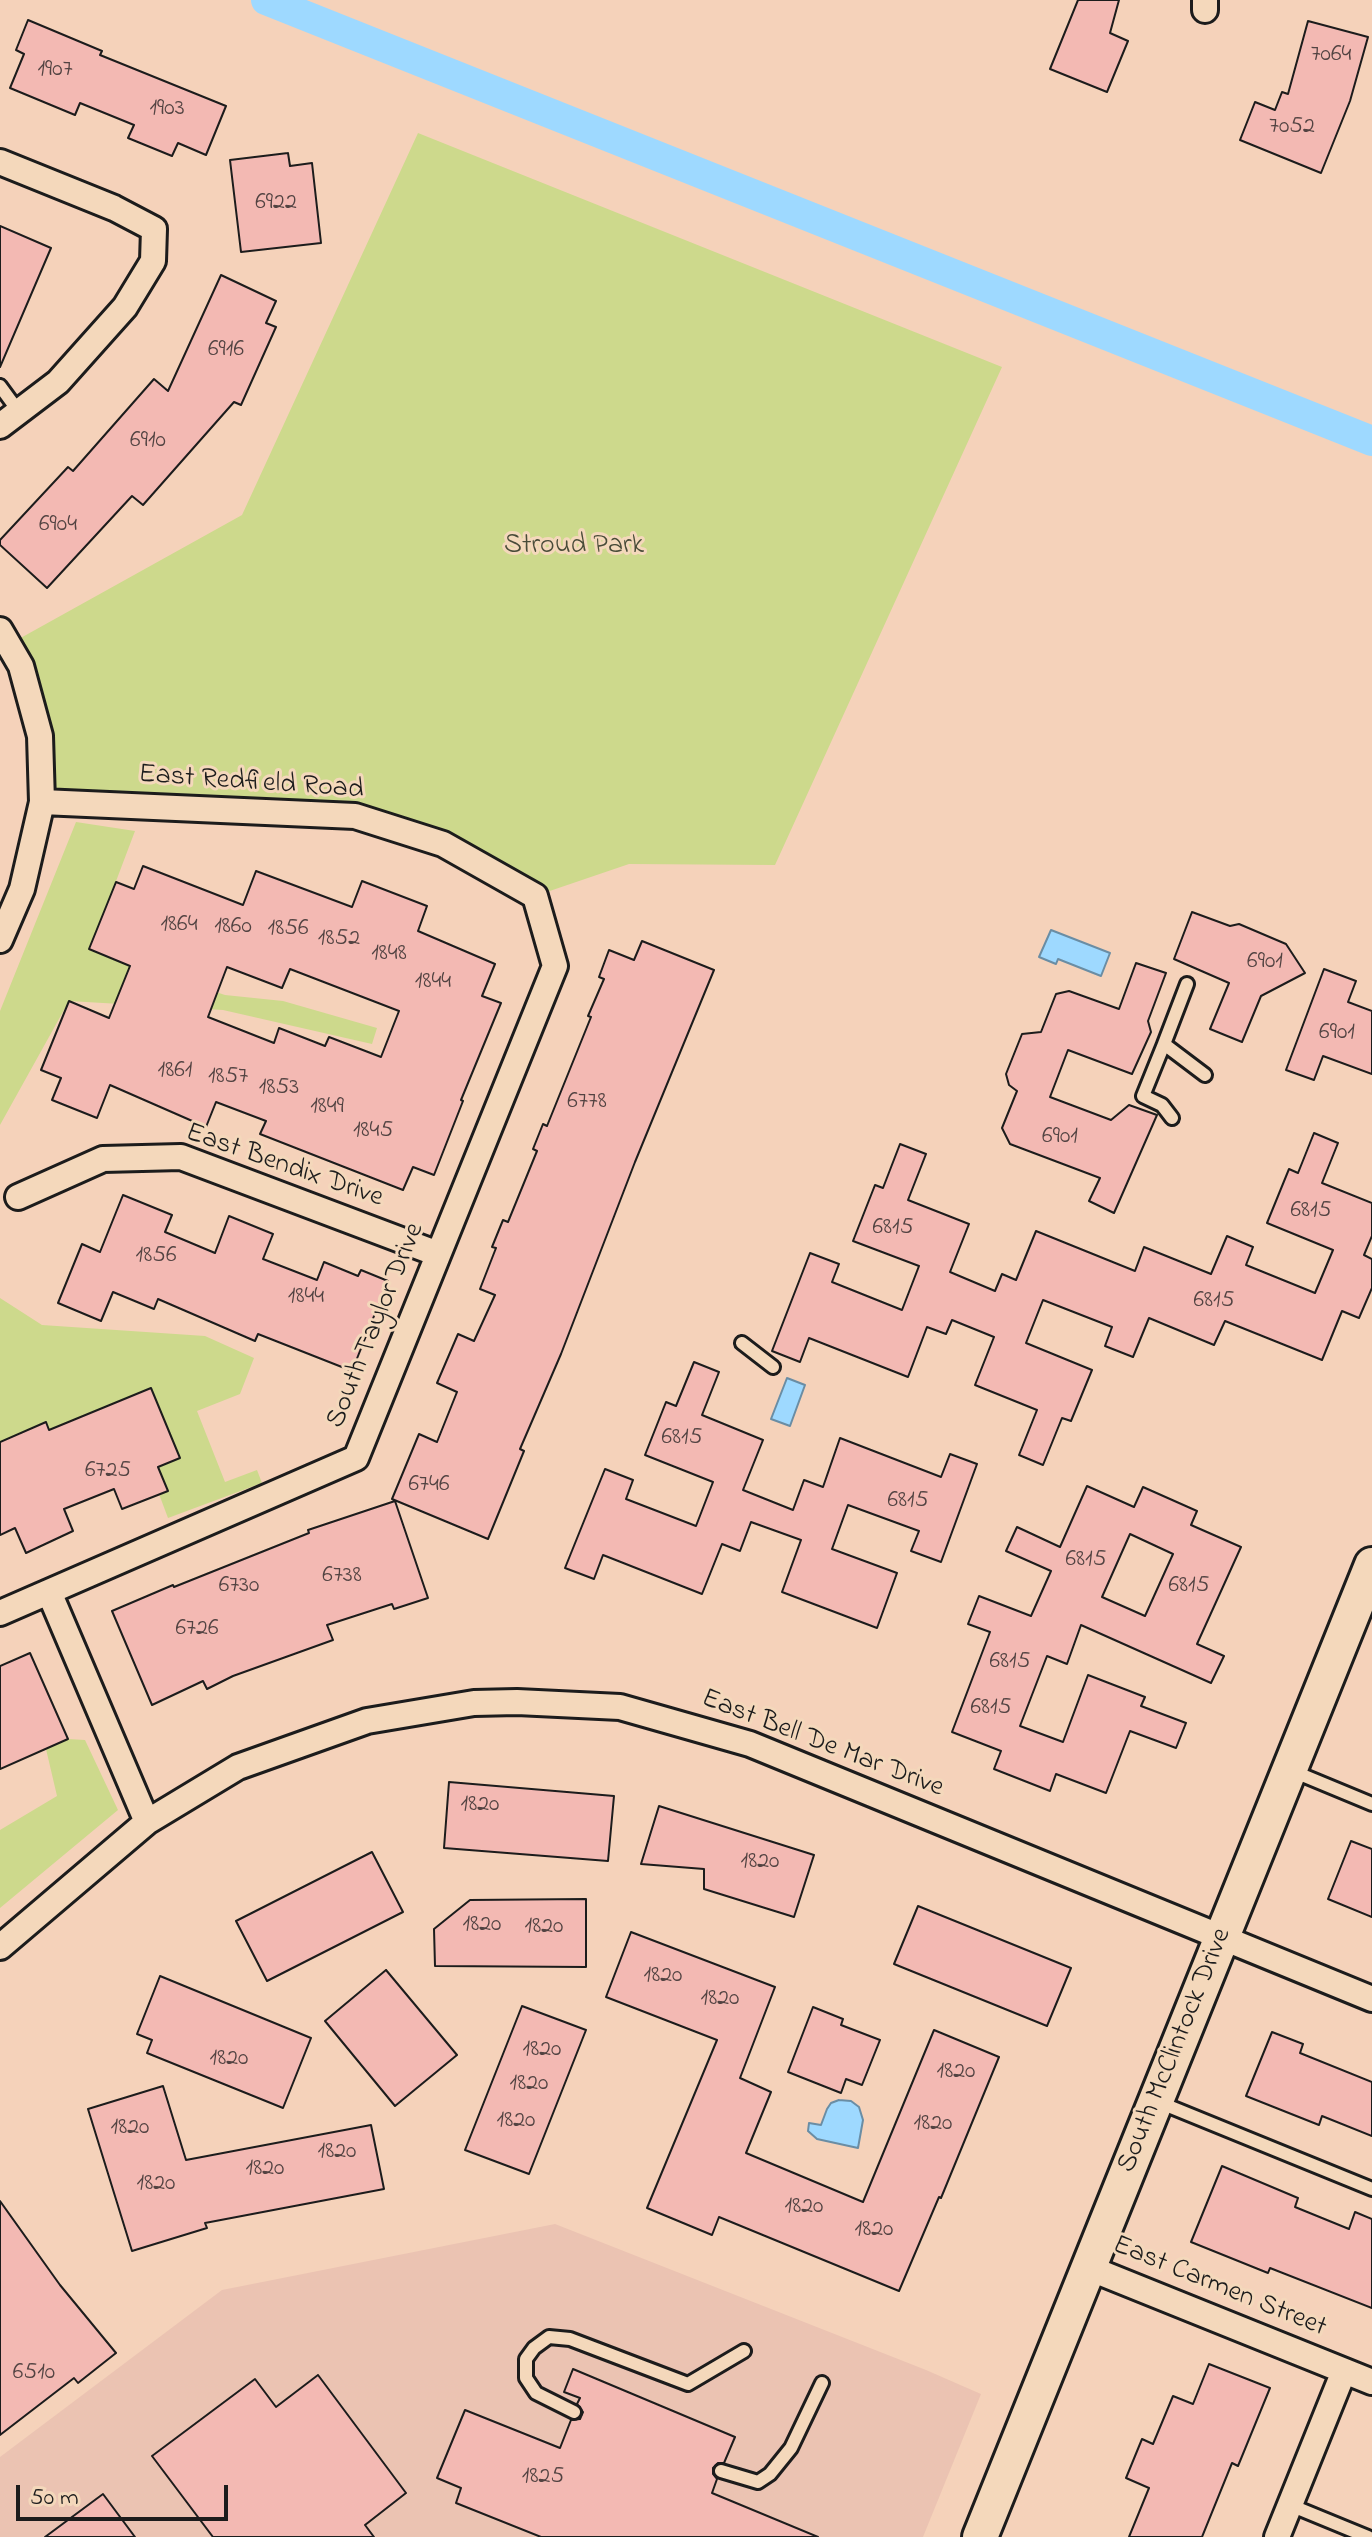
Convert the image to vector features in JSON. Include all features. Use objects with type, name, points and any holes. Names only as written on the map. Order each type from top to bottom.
[{"type":"main road","name":"South McClintock Drive","points":[[980,2537],[1289,1770],[1364,1609],[1372,1565]]},
{"type":"street","points":[[0,162],[114,208],[154,229],[153,261],[125,307],[58,382],[9,419]]},
{"type":"street","points":[[0,630],[21,666],[40,736],[42,802],[22,889],[1,935]]},
{"type":"street","name":"East Redfield Road","points":[[42,802],[355,816],[443,844],[535,896]]},
{"type":"street","name":"South Taylor Drive","points":[[0,1613],[356,1458],[555,966],[535,896]]},
{"type":"street","name":"East Bendix Drive","points":[[18,1197],[103,1159],[181,1157],[438,1254]]},
{"type":"street","points":[[49,1592],[147,1822]]},
{"type":"street","name":"East Bell De Mar Drive","points":[[0,1947],[147,1822],[238,1767],[367,1721],[474,1703],[620,1707],[750,1744],[1372,1999]]},
{"type":"street","name":"East Carmen Street","points":[[1089,2268],[1372,2382]]},
{"type":"street","points":[[1277,2537],[1344,2371]]},
{"type":"lane","points":[[0,386],[9,419]]},
{"type":"lane","points":[[1172,1118],[1162,1105],[1143,1096],[1187,984]]},
{"type":"lane","points":[[1164,1044],[1205,1075]]},
{"type":"lane","points":[[742,1343],[773,1367]]},
{"type":"lane","points":[[1289,1770],[1372,1804]]},
{"type":"lane","points":[[1156,2101],[1372,2189]]},
{"type":"lane","points":[[574,2412],[536,2393],[526,2378],[526,2359],[534,2348],[549,2337],[578,2342],[688,2384],[744,2351]]},
{"type":"lane","points":[[721,2471],[758,2482],[770,2474],[791,2448],[822,2383]]},
{"type":"lane","points":[[1290,2505],[1368,2537]]},
{"type":"shaded area","points":[[555,2224],[981,2394],[923,2537],[0,2537],[0,2457],[222,2290]]},
{"type":"green space","name":"Stroud Park","points":[[418,133],[1002,367],[775,865],[629,864],[535,896],[355,816],[42,802],[8,645],[242,515]]},
{"type":"green space","points":[[76,822],[135,831],[90,950],[225,995],[283,1001],[377,1028],[372,1044],[223,1010],[69,1001],[0,1125],[0,1011]]},
{"type":"green space","points":[[0,1298],[42,1325],[205,1336],[254,1358],[240,1394],[197,1411],[225,1482],[257,1470],[262,1483],[168,1518],[159,1494],[158,1467],[180,1458],[151,1388],[0,1450]]},
{"type":"green space","points":[[68,1739],[85,1740],[118,1810],[0,1908],[0,1830],[57,1796],[46,1749]]},
{"type":"water","points":[[1051,930],[1110,953],[1101,976],[1058,959],[1056,964],[1039,957]]},
{"type":"water","points":[[787,1378],[805,1385],[790,1426],[771,1419]]},
{"type":"water","points":[[851,2101],[859,2107],[863,2120],[858,2148],[817,2139],[808,2131],[809,2123],[821,2125],[831,2103]]},
{"type":"building","points":[[1078,0],[1119,0],[1110,33],[1128,41],[1107,92],[1050,69]]},
{"type":"building","points":[[28,20],[102,51],[100,55],[226,106],[206,155],[178,143],[172,156],[128,138],[134,125],[80,103],[75,115],[10,88],[24,54],[16,50]]},
{"type":"building","points":[[1308,21],[1368,37],[1350,101],[1321,173],[1240,140],[1255,102],[1275,110],[1282,92],[1288,94]]},
{"type":"building","points":[[288,153],[290,166],[312,163],[321,243],[241,252],[230,160]]},
{"type":"building","points":[[0,226],[51,248],[0,367]]},
{"type":"building","points":[[221,275],[276,301],[266,323],[276,327],[241,405],[234,402],[143,505],[132,496],[47,588],[0,545],[0,540],[68,467],[73,471],[154,379],[168,391]]},
{"type":"building","points":[[143,866],[243,905],[256,871],[352,907],[362,881],[427,906],[418,931],[495,964],[482,996],[501,1003],[434,1175],[413,1167],[403,1190],[260,1134],[266,1121],[216,1102],[206,1127],[110,1085],[97,1118],[52,1100],[61,1078],[41,1070],[69,1001],[109,1018],[130,966],[89,949],[116,882],[134,889]],"holes":[[[227,967],[282,988],[290,969],[399,1011],[381,1057],[329,1037],[325,1046],[279,1028],[274,1043],[208,1017]]]},
{"type":"building","points":[[1192,912],[1230,926],[1239,924],[1286,944],[1305,973],[1261,996],[1242,1042],[1210,1029],[1229,983],[1174,959]]},
{"type":"building","points":[[642,941],[714,970],[520,1449],[524,1451],[488,1539],[392,1499],[419,1434],[437,1442],[457,1392],[437,1383],[458,1334],[474,1341],[495,1295],[480,1289],[496,1248],[492,1247],[503,1220],[508,1222],[537,1151],[533,1149],[543,1124],[547,1126],[591,1017],[588,1016],[604,979],[599,977],[609,950],[634,960]]},
{"type":"building","points":[[1136,963],[1166,973],[1148,1021],[1151,1032],[1132,1074],[1068,1050],[1050,1097],[1111,1120],[1129,1105],[1157,1115],[1114,1213],[1089,1201],[1100,1178],[1010,1144],[1002,1128],[1017,1091],[1009,1085],[1006,1074],[1022,1034],[1041,1032],[1056,994],[1069,991],[1119,1009]]},
{"type":"building","points":[[1324,969],[1356,981],[1348,1002],[1372,1011],[1372,1074],[1323,1056],[1314,1080],[1286,1070]]},
{"type":"building","points":[[1314,1133],[1338,1143],[1322,1183],[1372,1203],[1372,1236],[1364,1255],[1372,1259],[1372,1288],[1359,1318],[1342,1311],[1322,1360],[1225,1321],[1214,1345],[1149,1318],[1133,1357],[1105,1346],[1112,1327],[1043,1300],[1026,1343],[1092,1370],[1071,1421],[1062,1418],[1043,1465],[1019,1455],[1037,1410],[975,1385],[994,1337],[952,1320],[946,1334],[927,1327],[908,1377],[809,1338],[800,1362],[772,1351],[810,1253],[839,1264],[832,1282],[902,1310],[919,1266],[853,1241],[875,1185],[883,1188],[900,1144],[926,1154],[908,1200],[969,1224],[950,1272],[995,1291],[1002,1274],[1016,1280],[1036,1231],[1135,1271],[1144,1247],[1211,1274],[1227,1236],[1253,1247],[1246,1265],[1315,1293],[1333,1250],[1267,1223],[1289,1169],[1298,1173]]},
{"type":"building","points":[[123,1195],[172,1215],[165,1232],[215,1253],[229,1216],[273,1234],[263,1259],[317,1280],[324,1262],[358,1276],[361,1270],[388,1281],[352,1371],[258,1334],[255,1341],[158,1299],[154,1309],[113,1292],[101,1321],[58,1303],[82,1244],[100,1252]]},
{"type":"building","points":[[694,1362],[719,1372],[702,1415],[763,1440],[743,1490],[793,1510],[804,1480],[823,1487],[840,1438],[941,1477],[950,1454],[977,1464],[941,1562],[911,1551],[919,1531],[848,1505],[832,1549],[897,1573],[877,1628],[782,1592],[801,1540],[751,1522],[740,1551],[722,1544],[702,1594],[603,1555],[594,1579],[565,1568],[605,1469],[633,1480],[626,1499],[696,1526],[713,1482],[645,1455],[666,1402],[676,1406]]},
{"type":"building","points":[[151,1388],[180,1458],[158,1467],[168,1491],[122,1509],[114,1489],[64,1509],[73,1531],[26,1553],[15,1528],[0,1535],[0,1442],[46,1422],[49,1430]]},
{"type":"building","points":[[1087,1486],[1134,1507],[1143,1487],[1197,1511],[1191,1525],[1241,1547],[1197,1644],[1224,1656],[1211,1683],[1081,1625],[1067,1664],[1047,1656],[1020,1726],[1063,1742],[1088,1675],[1145,1697],[1141,1706],[1186,1723],[1176,1748],[1130,1731],[1106,1793],[1056,1774],[1050,1791],[994,1769],[1001,1751],[952,1732],[990,1632],[968,1624],[979,1596],[1031,1616],[1051,1571],[1006,1551],[1017,1527],[1060,1547]],"holes":[[[1130,1534],[1173,1554],[1145,1616],[1102,1597]]]},
{"type":"building","points":[[395,1501],[428,1598],[394,1609],[392,1604],[327,1625],[333,1640],[233,1676],[207,1689],[203,1681],[152,1705],[112,1611],[309,1533],[308,1530]]},
{"type":"building","points":[[30,1653],[68,1739],[0,1769],[0,1666]]},
{"type":"building","points":[[449,1782],[614,1796],[608,1861],[444,1848]]},
{"type":"building","points":[[659,1806],[814,1855],[794,1917],[704,1889],[704,1869],[641,1864]]},
{"type":"building","points":[[1351,1841],[1372,1849],[1372,1917],[1328,1899]]},
{"type":"building","points":[[372,1852],[403,1912],[267,1981],[236,1921]]},
{"type":"building","points":[[586,1899],[586,1967],[435,1966],[434,1929],[470,1900]]},
{"type":"building","points":[[918,1906],[1071,1968],[1047,2026],[894,1964]]},
{"type":"building","points":[[631,1932],[775,1987],[740,2078],[771,2092],[746,2153],[863,2202],[934,2030],[999,2057],[899,2291],[719,2217],[712,2235],[647,2208],[717,2040],[606,1997]]},
{"type":"building","points":[[386,1970],[457,2055],[395,2106],[325,2021]]},
{"type":"building","points":[[160,1976],[311,2038],[283,2108],[147,2053],[152,2040],[137,2034]]},
{"type":"building","points":[[522,2006],[586,2030],[529,2174],[465,2150]]},
{"type":"building","points":[[813,2007],[843,2019],[841,2025],[880,2040],[862,2085],[846,2079],[841,2093],[788,2072]]},
{"type":"building","points":[[1272,2032],[1303,2044],[1300,2053],[1372,2082],[1372,2136],[1322,2116],[1319,2125],[1246,2096]]},
{"type":"building","points":[[163,2086],[186,2160],[371,2125],[384,2189],[205,2223],[207,2228],[132,2251],[88,2109]]},
{"type":"building","points":[[1222,2166],[1298,2198],[1295,2207],[1349,2229],[1355,2212],[1372,2219],[1372,2308],[1270,2268],[1268,2273],[1191,2242]]},
{"type":"building","points":[[0,2201],[60,2285],[116,2353],[78,2383],[74,2378],[0,2435]]},
{"type":"building","points":[[1209,2364],[1270,2388],[1238,2466],[1232,2463],[1202,2537],[1129,2537],[1149,2488],[1126,2478],[1142,2439],[1153,2444],[1173,2396],[1193,2404]]},
{"type":"building","points":[[573,2369],[735,2437],[724,2463],[718,2463],[713,2468],[717,2479],[712,2493],[818,2537],[541,2537],[456,2503],[461,2488],[437,2478],[465,2410],[560,2448],[571,2420],[580,2419],[583,2412],[577,2404],[580,2398],[564,2392]]},
{"type":"building","points":[[318,2375],[406,2493],[365,2525],[374,2537],[213,2537],[152,2456],[255,2379],[276,2407]]},
{"type":"building","points":[[103,2494],[135,2537],[45,2537]]},
{"type":"waterway","points":[[266,0],[1372,441]]}]
